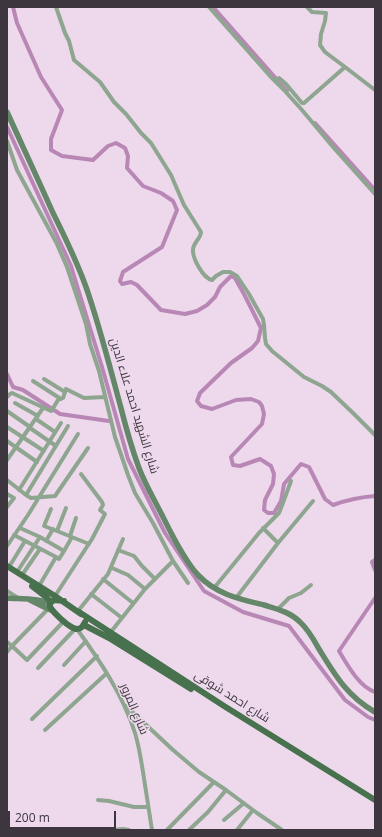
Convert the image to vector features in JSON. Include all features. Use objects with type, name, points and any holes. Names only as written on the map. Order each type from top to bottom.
[{"type":"main road","name":"شارع الشهيد احمد علاء الدين","points":[[7,112],[74,258],[86,288],[139,469],[174,538],[189,563],[206,582],[221,592],[236,598],[289,613],[309,632],[345,688],[358,701],[375,712]]},
{"type":"main road","name":"شارع احمد شوقى","points":[[7,569],[22,575],[64,601],[110,633],[375,800]]},
{"type":"main road","points":[[7,569],[40,592],[64,621],[76,629],[81,628],[84,625],[85,620],[78,612]]},
{"type":"main road","points":[[7,598],[40,600],[51,606]]},
{"type":"main road","points":[[51,606],[56,600],[64,601]]},
{"type":"main road","name":"شارع احمد شوقى","points":[[84,625],[109,638],[375,804]]},
{"type":"street","points":[[56,7],[69,41],[74,60],[100,82],[114,102],[126,114],[140,133],[151,143],[172,175],[184,205],[201,232],[201,235],[194,246],[193,253],[196,262],[207,278],[212,280],[219,274],[228,272],[237,276],[263,319],[265,338],[269,348],[279,358],[304,376],[331,392],[375,435]]},
{"type":"street","points":[[209,7],[276,80],[375,194]]},
{"type":"street","points":[[307,7],[312,12],[326,13],[320,45],[325,52],[375,90]]},
{"type":"street","points":[[276,80],[279,78],[304,103],[345,67]]},
{"type":"street","points":[[7,141],[19,174],[67,267],[86,324],[115,437],[135,493],[188,583]]},
{"type":"street","points":[[44,379],[65,392]]},
{"type":"street","points":[[33,381],[61,399]]},
{"type":"street","points":[[7,397],[12,393],[50,411],[53,409],[58,400],[63,398],[67,389],[84,398],[105,397]]},
{"type":"street","points":[[15,403],[55,432]]},
{"type":"street","points":[[7,460],[44,408]]},
{"type":"street","points":[[7,411],[56,446]]},
{"type":"street","points":[[19,490],[60,423]]},
{"type":"street","points":[[26,495],[68,426]]},
{"type":"street","points":[[7,427],[44,451]]},
{"type":"street","points":[[7,546],[20,528],[78,434]]},
{"type":"street","points":[[7,442],[37,462]]},
{"type":"street","points":[[7,480],[31,498],[55,496],[88,448]]},
{"type":"street","points":[[55,596],[89,544],[105,514],[100,510],[103,505],[102,502],[81,474]]},
{"type":"street","points":[[214,588],[263,528],[279,513],[291,481]]},
{"type":"street","points":[[7,494],[14,498],[7,507]]},
{"type":"street","points":[[236,598],[278,543],[313,501]]},
{"type":"street","points":[[46,541],[55,530],[66,508]]},
{"type":"street","points":[[51,509],[44,526],[89,544]]},
{"type":"street","points":[[14,535],[59,559],[71,536],[76,518]]},
{"type":"street","points":[[20,528],[40,537],[64,551]]},
{"type":"street","points":[[263,528],[278,543]]},
{"type":"street","points":[[16,572],[40,537]]},
{"type":"street","points":[[78,612],[112,568],[123,539]]},
{"type":"street","points":[[7,569],[25,541]]},
{"type":"street","points":[[22,575],[40,549]]},
{"type":"street","points":[[118,550],[134,556],[154,579]]},
{"type":"street","points":[[39,586],[56,557]]},
{"type":"street","points":[[110,633],[145,589],[174,561]]},
{"type":"street","points":[[112,568],[128,576],[145,589]]},
{"type":"street","points":[[103,580],[133,603]]},
{"type":"street","points":[[278,609],[286,601],[312,585]]},
{"type":"street","points":[[7,591],[19,598]]},
{"type":"street","points":[[91,594],[122,618]]},
{"type":"street","points":[[7,652],[51,606]]},
{"type":"street","points":[[7,642],[27,660],[64,621]]},
{"type":"street","points":[[38,668],[76,629]]},
{"type":"street","name":"شارع المرور","points":[[76,629],[97,656],[124,704],[131,722],[137,741],[152,830]]},
{"type":"street","points":[[64,665],[86,641]]},
{"type":"street","points":[[32,719],[97,656]]},
{"type":"street","points":[[45,730],[107,673]]},
{"type":"street","points":[[124,704],[199,772],[282,830]]},
{"type":"street","points":[[167,830],[214,782]]},
{"type":"street","points":[[189,830],[212,807],[226,790]]},
{"type":"street","points":[[98,800],[134,807],[148,807]]},
{"type":"street","points":[[224,820],[244,803]]},
{"type":"street","points":[[237,830],[253,810]]},
{"type":"street","points":[[112,830],[129,830]]},
{"type":"waterway","points":[[13,7],[17,23],[41,77],[62,110],[51,139],[51,150],[62,156],[93,160],[108,146],[116,143],[125,148],[128,156],[127,168],[143,186],[161,193],[173,201],[177,210],[162,247],[123,272],[120,281],[122,284],[131,282],[137,285],[161,310],[185,314],[197,311],[207,305],[215,297],[220,287],[231,276],[235,278],[261,328],[258,341],[252,348],[231,363],[200,393],[197,401],[201,406],[212,409],[236,400],[251,399],[259,402],[262,406],[264,414],[262,424],[231,457],[233,465],[240,466],[260,459],[271,466],[274,474],[273,484],[265,500],[264,510],[268,513],[274,513],[281,501],[284,484],[301,464],[309,467],[325,499],[333,505],[354,499],[375,496]]},
{"type":"waterway","points":[[213,7],[287,91]]},
{"type":"waterway","points":[[315,123],[375,190]]},
{"type":"waterway","points":[[7,127],[71,266],[128,459],[165,533],[204,591],[243,612],[289,626],[345,700],[368,717],[375,720]]},
{"type":"waterway","points":[[7,374],[13,387],[23,390],[60,414],[109,421]]},
{"type":"waterway","points":[[375,560],[372,562],[375,570]]},
{"type":"waterway","points":[[375,598],[339,651],[359,680],[375,692]]}]
